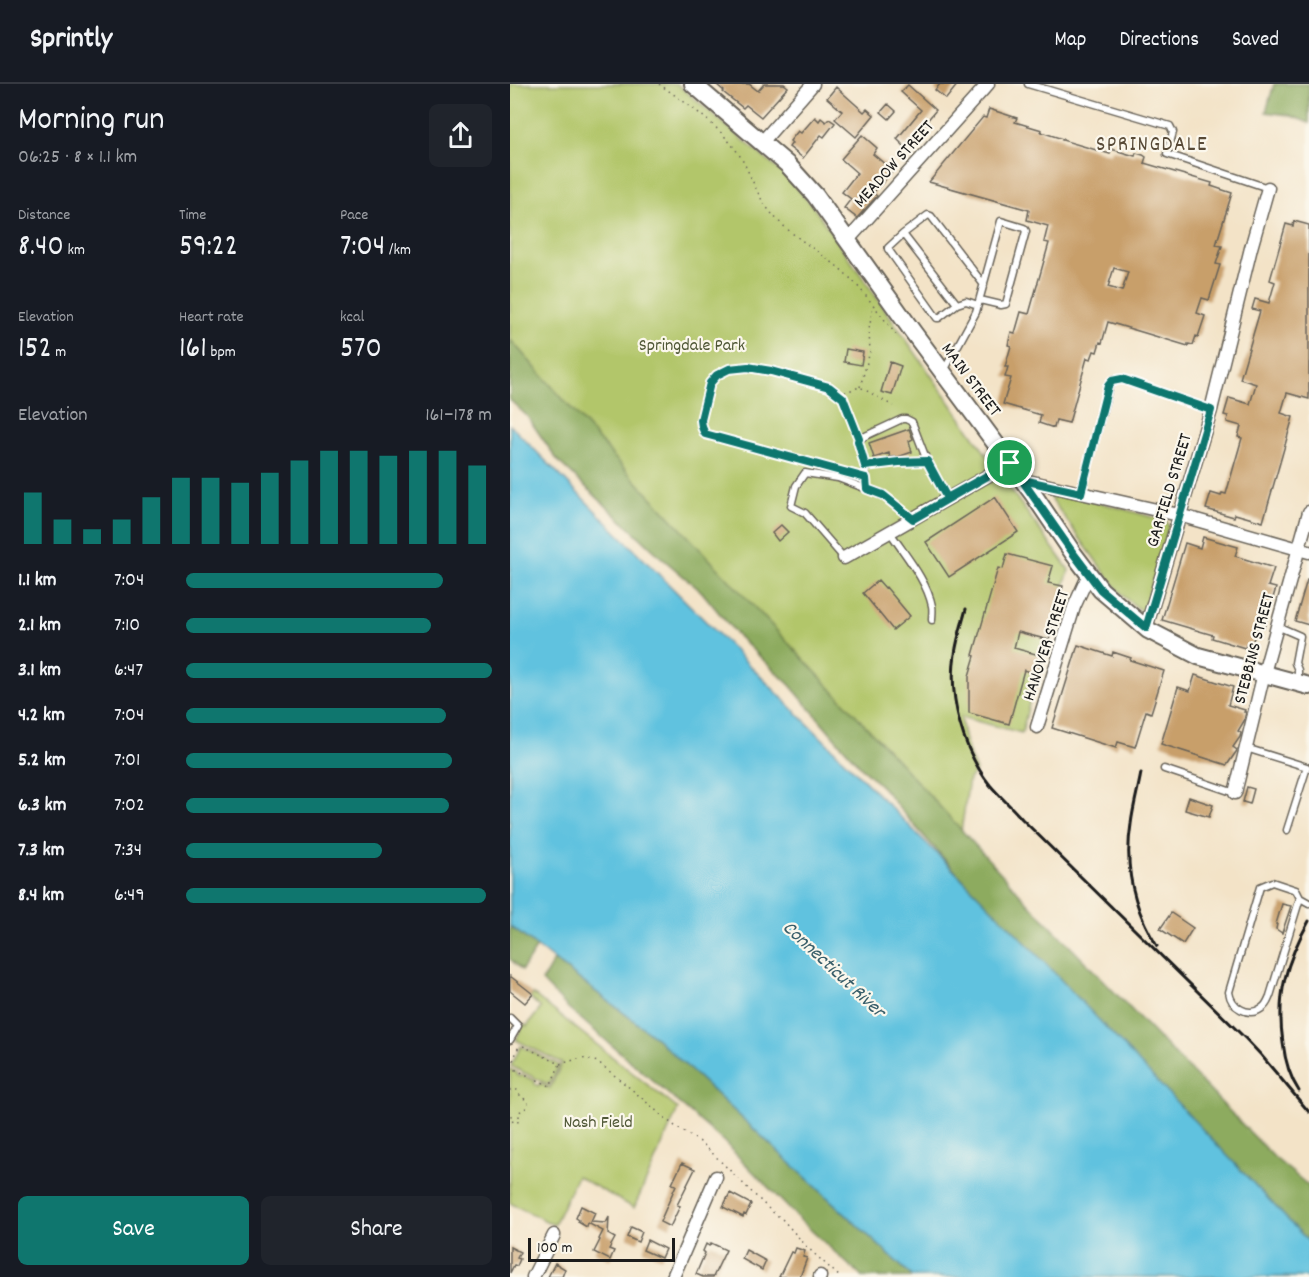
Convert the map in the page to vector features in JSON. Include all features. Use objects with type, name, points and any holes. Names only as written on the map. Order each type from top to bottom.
[{"type":"main road","name":"MAIN STREET","points":[[693,84],[788,165],[815,195],[1101,590],[1146,628],[1198,656],[1304,684]]},
{"type":"street","name":"MEADOW STREET","points":[[848,240],[988,84]]},
{"type":"street","points":[[762,142],[810,85]]},
{"type":"street","name":"GARFIELD STREET","points":[[1146,628],[1211,410],[1268,188]]},
{"type":"street","points":[[844,558],[1010,463]]},
{"type":"street","points":[[1023,480],[1179,515],[1304,550]]},
{"type":"street","name":"STEBBINS STREET","points":[[1235,793],[1277,626],[1304,550],[1309,512]]},
{"type":"street","name":"HANOVER STREET","points":[[1038,727],[1074,607],[1089,574]]},
{"type":"street","points":[[673,1277],[716,1177]]},
{"type":"street","points":[[533,1277],[554,1235]]},
{"type":"lane","points":[[1028,84],[1170,126],[1173,132],[1167,154],[1268,188]]},
{"type":"lane","points":[[943,372],[976,312],[979,302],[984,285],[1001,221],[1024,228],[1026,231],[1006,304],[1001,305],[979,302],[966,301],[957,304],[939,318],[888,248],[928,215],[931,216],[984,285]]},
{"type":"lane","points":[[903,234],[957,304]]},
{"type":"lane","points":[[1081,493],[1108,386],[1112,381],[1122,379],[1211,410]]},
{"type":"lane","points":[[867,489],[859,439],[906,419],[912,422],[927,461],[947,498]]},
{"type":"lane","points":[[865,466],[927,461]]},
{"type":"lane","points":[[844,558],[805,513],[791,506],[796,486],[805,473],[838,478],[883,495],[913,519]]},
{"type":"lane","points":[[890,532],[926,590],[933,607],[932,620]]},
{"type":"lane","points":[[1277,626],[1300,636],[1295,663],[1304,684]]},
{"type":"lane","points":[[1246,748],[1307,767],[1287,830]]},
{"type":"lane","points":[[1164,769],[1235,793]]},
{"type":"lane","points":[[1300,898],[1266,1006],[1254,1011],[1240,1009],[1232,1002],[1229,992],[1260,887],[1272,882],[1281,884],[1296,890],[1300,898],[1309,903]]},
{"type":"lane","points":[[510,1018],[518,1026],[513,1041]]},
{"type":"path","points":[[659,84],[694,109],[724,136],[746,166],[754,186],[769,210],[799,240],[848,276],[898,337]]},
{"type":"path","points":[[860,387],[870,352],[868,330],[873,305]]},
{"type":"path","points":[[832,469],[705,434],[701,420],[710,383],[717,375],[729,369],[748,367],[829,387],[843,398],[859,439]]},
{"type":"path","points":[[838,394],[860,387],[893,406]]},
{"type":"path","points":[[513,1041],[560,1064],[581,1058],[598,1062],[667,1120],[702,1143],[840,1277]]},
{"type":"path","points":[[520,1045],[510,1067],[550,1086],[560,1064]]},
{"type":"path","points":[[510,1090],[517,1090],[528,1104],[519,1112],[517,1123],[513,1122],[510,1111]]},
{"type":"green space","name":"Springdale Park","points":[[510,84],[677,84],[788,178],[812,205],[1002,478],[1069,570],[1036,674],[1022,733],[961,717],[966,745],[976,771],[969,779],[955,871],[790,685],[738,636],[702,592],[558,461],[527,416],[510,400]]},
{"type":"green space","points":[[1274,84],[1309,84],[1309,123],[1289,115],[1266,112]]},
{"type":"green space","points":[[510,339],[621,465],[855,714],[1032,907],[1275,1158],[1309,1186],[1309,1242],[955,871],[790,685],[738,636],[702,592],[558,461],[527,416],[510,400]]},
{"type":"green space","points":[[1052,489],[1166,521],[1169,526],[1143,612],[1124,597],[1107,576],[1052,500],[1048,493]]},
{"type":"green space","points":[[510,926],[537,947],[522,970],[510,959]]},
{"type":"green space","points":[[554,960],[654,1036],[913,1277],[862,1277],[801,1221],[724,1142],[567,1007],[542,981]]},
{"type":"green space","name":"Nash Field","points":[[533,994],[678,1109],[634,1208],[577,1176],[554,1225],[510,1203],[510,1069],[518,1073],[520,1077],[522,1075],[535,1081],[538,1086],[540,1083],[550,1088],[562,1063],[516,1040],[524,1024],[527,1026],[541,1008],[530,998]]},
{"type":"green space","points":[[521,1046],[559,1065],[549,1085],[511,1066]]},
{"type":"water","name":"Connecticut River","points":[[510,425],[1029,946],[1309,1242],[1309,1277],[913,1277],[654,1036],[510,926]]},
{"type":"building","points":[[716,84],[749,84],[758,91],[764,84],[784,84],[788,87],[761,117],[746,105],[743,108]]},
{"type":"building","points":[[940,84],[958,84],[946,99],[935,90]]},
{"type":"building","points":[[908,85],[936,110],[905,147],[897,139],[921,110],[901,92]]},
{"type":"building","points":[[836,87],[864,112],[867,109],[874,115],[856,137],[835,119],[842,111],[827,98]]},
{"type":"building","points":[[888,104],[896,111],[889,119],[881,112]]},
{"type":"building","points":[[989,109],[1017,118],[1015,122],[1042,130],[1041,132],[1062,140],[1110,154],[1111,149],[1135,156],[1136,153],[1143,155],[1146,157],[1144,163],[1212,183],[1211,186],[1232,193],[1216,245],[1222,246],[1216,264],[1220,265],[1209,300],[1202,298],[1197,313],[1205,316],[1193,345],[1188,344],[1188,346],[1108,322],[1097,352],[1094,351],[1091,359],[1087,358],[1069,423],[1056,420],[1054,428],[1039,423],[1041,415],[1003,404],[1011,378],[1005,377],[1008,367],[1005,367],[1011,346],[1008,345],[1011,332],[1015,333],[1021,312],[1029,314],[1049,243],[1044,242],[1048,226],[1027,220],[1029,210],[929,182],[983,117],[986,118]],"holes":[[[1114,268],[1128,272],[1122,291],[1108,287]]]},
{"type":"building","points":[[815,117],[819,121],[821,118],[826,122],[829,119],[835,123],[824,137],[821,135],[803,158],[789,147],[792,143],[790,141],[798,131],[801,133]]},
{"type":"building","points":[[862,135],[877,148],[873,154],[893,171],[873,193],[877,196],[857,218],[844,208],[851,199],[842,192],[857,173],[841,159]]},
{"type":"building","points":[[1294,221],[1309,225],[1309,399],[1287,393],[1281,413],[1293,417],[1263,522],[1206,509],[1211,493],[1221,496],[1222,493],[1226,494],[1242,438],[1238,437],[1241,426],[1227,422],[1228,416],[1224,415],[1229,398],[1250,404],[1256,384],[1240,379],[1260,311],[1252,309],[1255,299],[1269,303],[1275,282],[1270,280],[1286,224],[1293,226]]},
{"type":"building","points":[[846,349],[863,352],[861,365],[844,362]]},
{"type":"building","points":[[890,362],[901,366],[892,395],[881,392]]},
{"type":"building","points":[[909,429],[913,439],[909,441],[912,452],[898,457],[890,457],[889,453],[874,458],[869,443]]},
{"type":"building","points":[[995,497],[1018,532],[949,577],[926,542]]},
{"type":"building","points":[[781,525],[788,532],[778,541],[772,533]]},
{"type":"building","points":[[1203,537],[1238,547],[1235,556],[1274,568],[1268,586],[1276,588],[1264,627],[1257,625],[1252,645],[1247,643],[1245,648],[1212,638],[1213,635],[1162,620],[1185,543],[1200,548]]},
{"type":"building","points":[[1007,554],[1053,566],[1048,583],[1063,586],[1049,640],[1018,632],[1014,648],[1043,656],[1038,675],[1024,670],[1009,724],[969,713],[969,676],[975,656],[973,655],[998,568],[1003,569]]},
{"type":"building","points":[[878,580],[910,616],[893,630],[863,593]]},
{"type":"building","points":[[1307,580],[1309,580],[1309,625],[1295,621]]},
{"type":"building","points":[[1078,645],[1112,656],[1113,652],[1164,671],[1151,713],[1146,711],[1135,747],[1118,742],[1116,748],[1052,728]]},
{"type":"building","points":[[1195,675],[1233,687],[1228,705],[1246,712],[1238,731],[1241,733],[1240,737],[1233,747],[1237,750],[1227,765],[1161,744],[1178,687],[1190,691]]},
{"type":"building","points":[[1247,787],[1254,789],[1250,804],[1243,802]]},
{"type":"building","points":[[1189,797],[1213,805],[1209,817],[1185,810]]},
{"type":"building","points":[[1282,904],[1291,906],[1282,933],[1276,929],[1276,924]]},
{"type":"building","points":[[1171,913],[1193,928],[1183,944],[1160,929]]},
{"type":"building","points":[[510,976],[533,994],[525,1003],[510,991]]},
{"type":"building","points":[[682,1163],[695,1169],[677,1205],[680,1206],[670,1227],[660,1222],[676,1185],[672,1184]]},
{"type":"building","points":[[730,1193],[751,1204],[743,1217],[723,1207]]},
{"type":"building","points":[[581,1206],[595,1213],[591,1222],[606,1223],[609,1217],[608,1234],[615,1238],[609,1249],[614,1251],[610,1260],[594,1252],[603,1231],[588,1223],[587,1227],[578,1222],[576,1218]]},
{"type":"building","points":[[631,1227],[642,1232],[638,1242],[627,1237]]},
{"type":"building","points":[[647,1240],[665,1249],[661,1258],[643,1250]]},
{"type":"building","points":[[711,1243],[726,1250],[713,1277],[703,1277],[696,1274],[705,1253],[703,1251],[706,1244],[709,1246]]},
{"type":"building","points":[[510,1247],[520,1252],[517,1258],[520,1259],[510,1273]]},
{"type":"building","points":[[796,1248],[805,1251],[803,1257],[807,1258],[800,1277],[779,1277],[791,1252],[794,1253]]},
{"type":"building","points":[[746,1250],[766,1261],[762,1270],[742,1259]]},
{"type":"building","points":[[555,1263],[565,1269],[562,1277],[548,1277]]},
{"type":"railway","points":[[966,609],[955,654],[954,688],[965,740],[980,771],[1022,819],[1246,1039],[1309,1112]]},
{"type":"railway","points":[[1141,773],[1129,840],[1130,872],[1142,917],[1157,946]]},
{"type":"railway","points":[[1299,1091],[1290,1074],[1285,1056],[1281,1009],[1289,965],[1309,921]]},
{"type":"district","name":"SPRINGDALE","points":[[1152,143]]},
{"type":"route","points":[[1010,463],[947,498],[927,461],[865,466],[859,439],[843,398],[829,387],[748,367],[729,369],[717,375],[710,383],[701,420],[705,434],[866,478],[867,489],[883,495],[913,519],[1010,463],[1023,480],[1081,493],[1108,386],[1112,381],[1122,379],[1211,410],[1146,628],[1101,590],[1010,463]]}]
